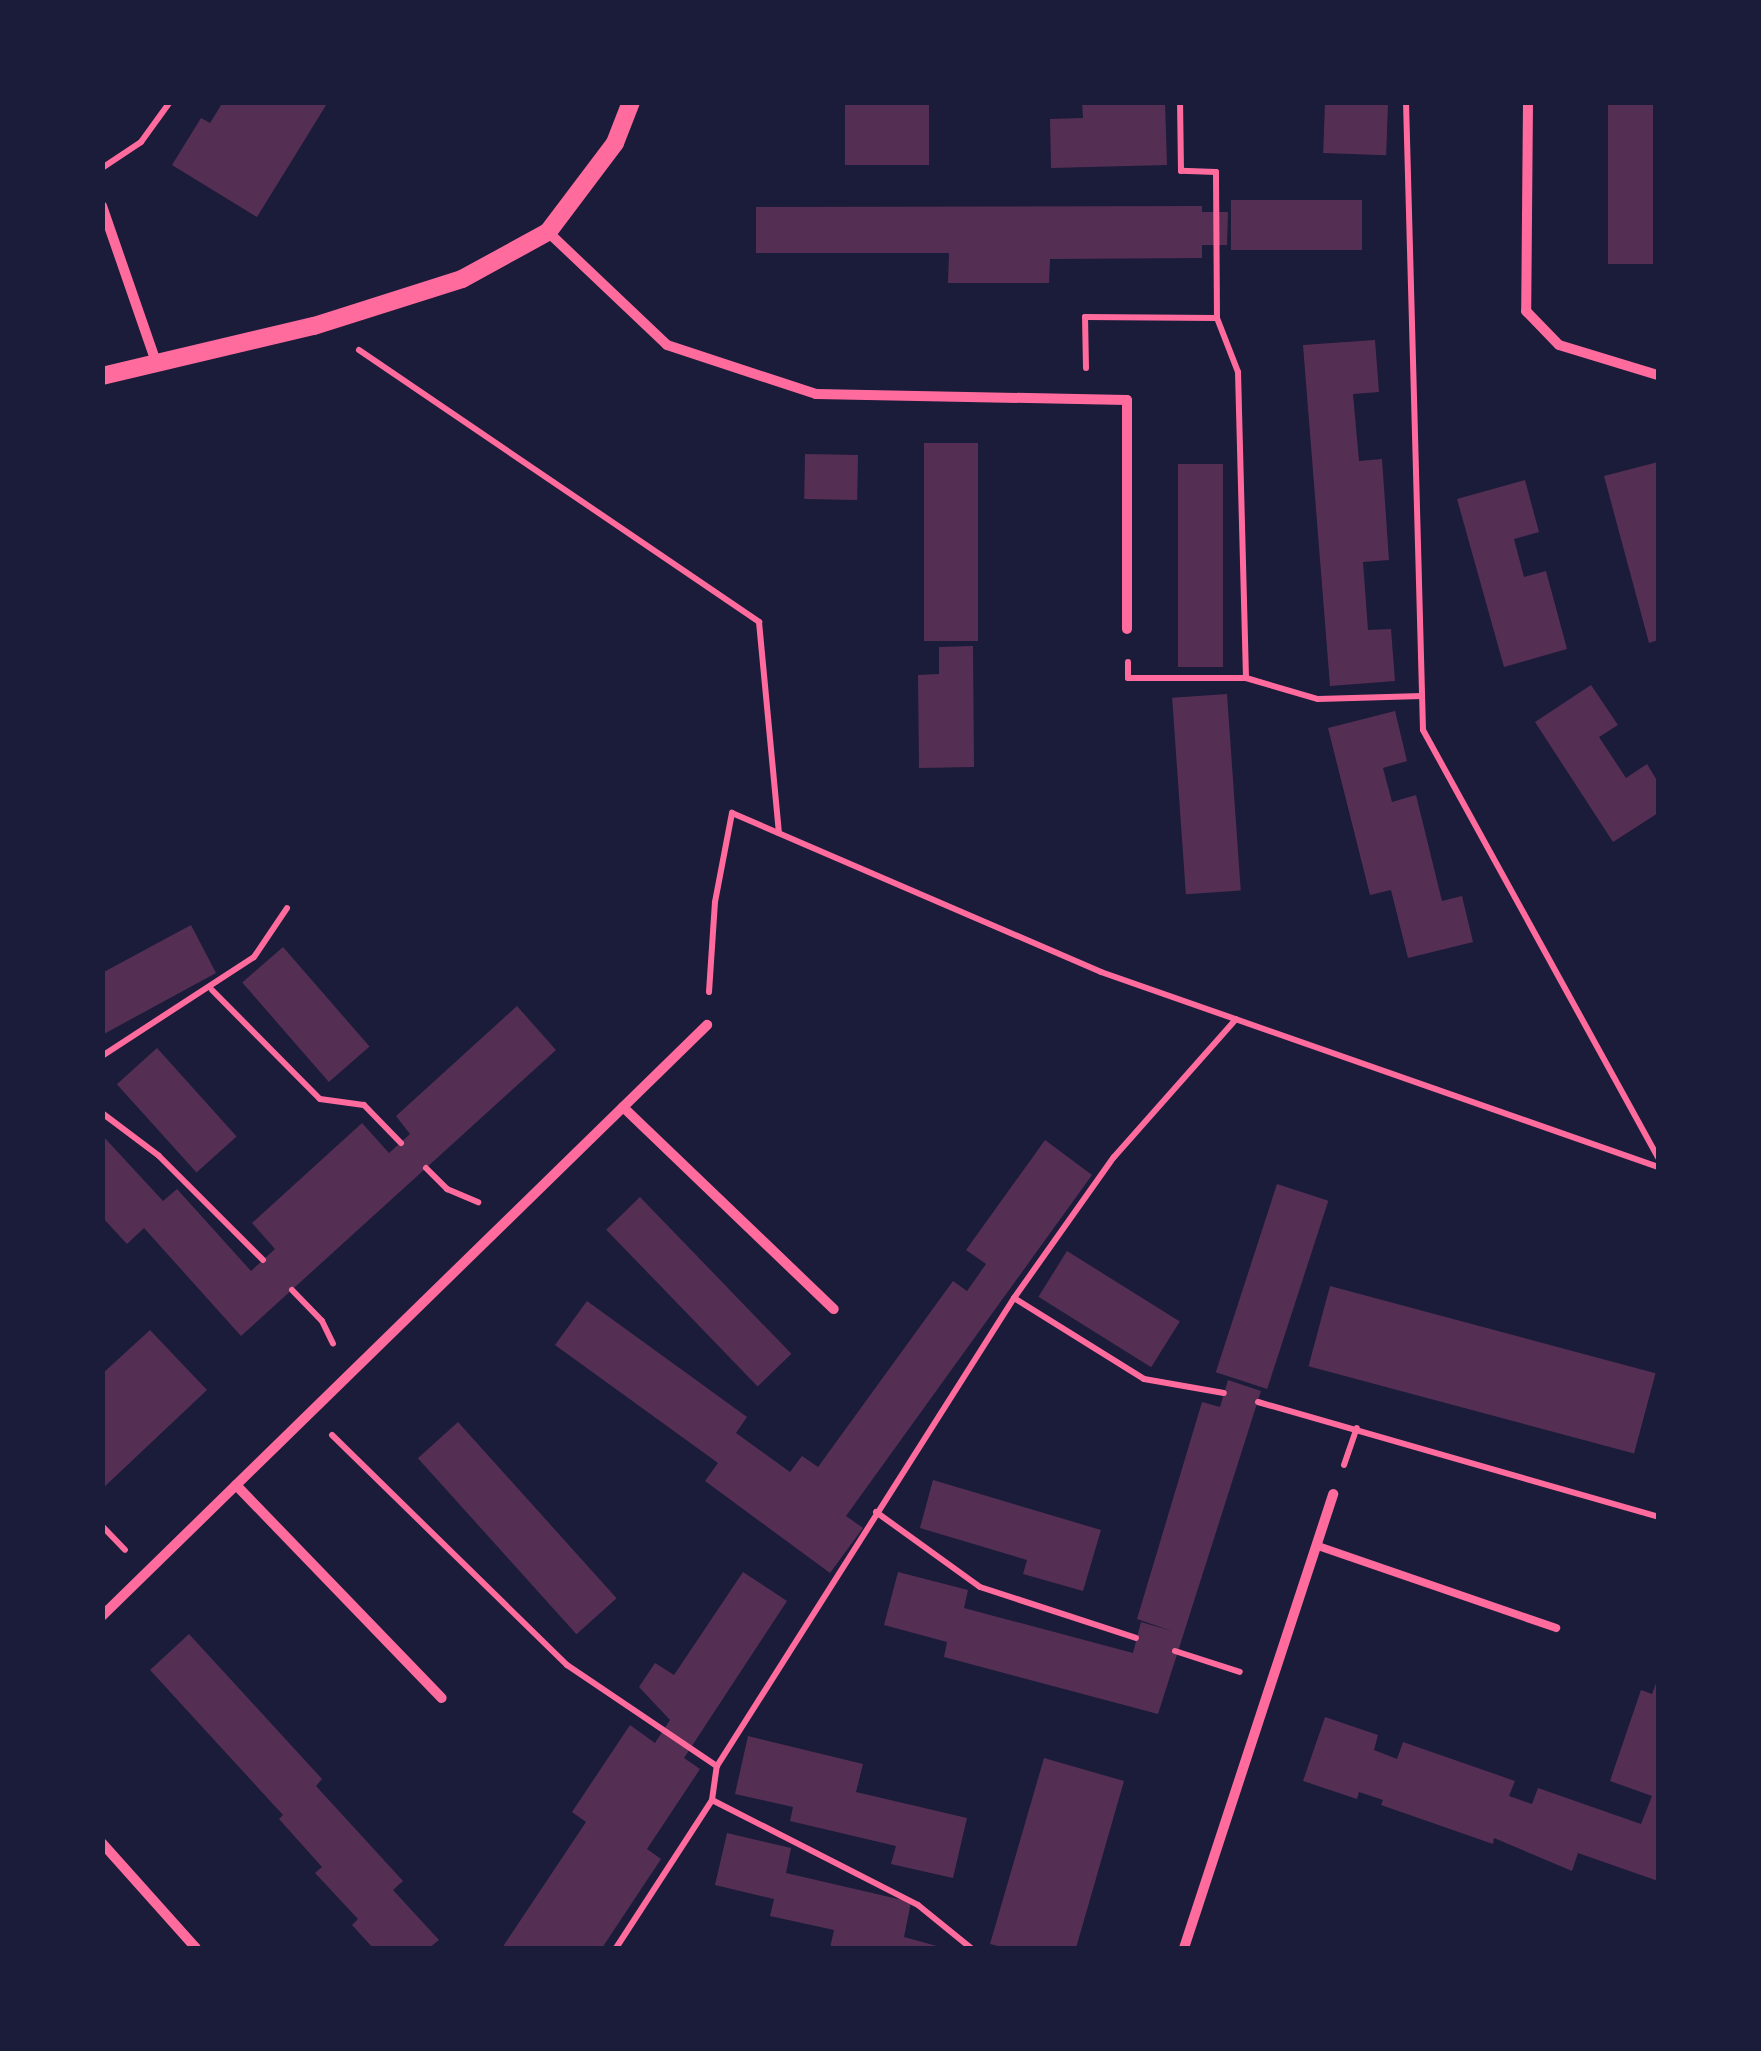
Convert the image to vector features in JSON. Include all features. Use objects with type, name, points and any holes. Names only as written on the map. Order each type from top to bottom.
[{"type":"street","points":[[102,376],[314,326],[462,280],[548,232],[615,143],[631,102]]},
{"type":"street","points":[[1528,102],[1526,310],[1559,346],[1658,375]]},
{"type":"street","points":[[102,206],[158,365]]},
{"type":"street","points":[[548,232],[667,345],[816,394],[1128,400],[1127,629]]},
{"type":"street","points":[[102,1616],[707,1026]]},
{"type":"street","points":[[623,1106],[834,1309]]},
{"type":"street","points":[[236,1485],[442,1698]]},
{"type":"street","points":[[1184,1948],[1334,1494]]},
{"type":"street","points":[[102,1843],[196,1948]]},
{"type":"lane","points":[[1318,1546],[1556,1628]]},
{"type":"path","points":[[102,168],[141,142],[170,102]]},
{"type":"path","points":[[1180,102],[1180,171],[1216,172],[1217,318],[1238,372],[1246,678]]},
{"type":"path","points":[[1406,102],[1423,730],[1658,1158]]},
{"type":"path","points":[[1086,400],[1085,317],[1217,318]]},
{"type":"path","points":[[314,326],[354,346],[759,622],[778,833]]},
{"type":"path","points":[[1127,629],[1128,678],[1246,678],[1318,700],[1422,696]]},
{"type":"path","points":[[707,1026],[715,902],[732,813],[1101,972],[1658,1168]]},
{"type":"path","points":[[102,1056],[212,990],[254,956],[287,908]]},
{"type":"path","points":[[212,990],[320,1099],[364,1106],[401,1143]]},
{"type":"path","points":[[616,1948],[712,1800],[716,1766],[1014,1298],[1114,1157],[1236,1020]]},
{"type":"path","points":[[102,1113],[159,1156],[263,1260]]},
{"type":"path","points":[[426,1168],[447,1188],[512,1216]]},
{"type":"path","points":[[292,1290],[322,1321],[346,1377]]},
{"type":"path","points":[[1014,1298],[1144,1379],[1224,1393]]},
{"type":"path","points":[[1258,1402],[1658,1517]]},
{"type":"path","points":[[310,1413],[567,1664],[716,1766]]},
{"type":"path","points":[[876,1512],[980,1587],[1136,1638]]},
{"type":"path","points":[[1174,1650],[1272,1683]]},
{"type":"path","points":[[712,1800],[918,1904],[971,1948]]},
{"type":"building","points":[[223,102],[328,102],[257,217],[172,165],[201,118],[210,123]]},
{"type":"building","points":[[845,102],[929,102],[929,165],[845,165]]},
{"type":"building","points":[[1082,102],[1165,102],[1167,165],[1051,168],[1050,119],[1083,118]]},
{"type":"building","points":[[1325,102],[1388,104],[1386,155],[1323,153]]},
{"type":"building","points":[[1608,102],[1653,102],[1653,264],[1608,264]]},
{"type":"building","points":[[1231,200],[1362,200],[1362,250],[1231,250]]},
{"type":"building","points":[[1202,206],[1202,212],[1228,212],[1227,245],[1202,245],[1202,258],[1050,259],[1049,283],[948,283],[949,253],[756,253],[756,207]]},
{"type":"building","points":[[1375,340],[1379,392],[1353,394],[1359,461],[1382,459],[1389,560],[1363,562],[1368,630],[1391,629],[1395,681],[1330,686],[1303,345]]},
{"type":"building","points":[[924,443],[978,443],[978,641],[924,641]]},
{"type":"building","points":[[805,454],[858,455],[857,500],[804,499]]},
{"type":"building","points":[[1658,462],[1658,640],[1649,643],[1604,476]]},
{"type":"building","points":[[1178,464],[1223,464],[1223,667],[1178,667]]},
{"type":"building","points":[[1525,480],[1539,532],[1514,539],[1524,577],[1546,571],[1567,649],[1504,667],[1457,499]]},
{"type":"building","points":[[973,646],[974,767],[919,768],[918,675],[939,674],[939,647]]},
{"type":"building","points":[[1591,685],[1618,725],[1599,737],[1626,778],[1647,764],[1658,782],[1658,813],[1613,842],[1535,722]]},
{"type":"building","points":[[1227,694],[1241,891],[1186,894],[1172,698]]},
{"type":"building","points":[[1395,711],[1407,761],[1383,768],[1392,802],[1416,795],[1442,901],[1462,896],[1473,942],[1408,958],[1391,890],[1370,895],[1328,728]]},
{"type":"building","points":[[191,925],[216,973],[102,1035],[102,973]]},
{"type":"building","points":[[283,947],[370,1047],[329,1082],[242,982]]},
{"type":"building","points":[[517,1006],[556,1050],[241,1336],[144,1228],[127,1244],[102,1217],[102,1135],[163,1201],[177,1189],[251,1271],[275,1249],[252,1223],[362,1123],[389,1153],[410,1134],[396,1116]]},
{"type":"building","points":[[157,1048],[237,1136],[196,1173],[117,1084]]},
{"type":"building","points":[[1045,1140],[1092,1175],[846,1516],[863,1528],[830,1573],[705,1481],[718,1463],[555,1345],[587,1301],[747,1417],[736,1433],[790,1472],[802,1456],[818,1467],[953,1281],[967,1291],[986,1264],[966,1250]]},
{"type":"building","points":[[1277,1184],[1328,1201],[1267,1389],[1216,1372]]},
{"type":"building","points":[[640,1197],[791,1354],[758,1386],[606,1230]]},
{"type":"building","points":[[1067,1251],[1180,1321],[1151,1367],[1038,1297]]},
{"type":"building","points":[[1330,1286],[1656,1373],[1634,1453],[1309,1366]]},
{"type":"building","points":[[150,1330],[207,1390],[102,1489],[102,1374]]},
{"type":"building","points":[[1228,1380],[1261,1391],[1158,1714],[944,1657],[947,1642],[884,1625],[898,1572],[968,1590],[964,1608],[1133,1653],[1141,1622],[1172,1631],[1137,1619],[1202,1402],[1220,1407]]},
{"type":"building","points":[[458,1422],[617,1598],[576,1634],[418,1458]]},
{"type":"building","points":[[933,1480],[1101,1530],[1083,1591],[1023,1574],[1027,1560],[920,1528]]},
{"type":"building","points":[[743,1572],[787,1601],[684,1758],[700,1769],[647,1849],[661,1859],[602,1948],[502,1948],[586,1822],[572,1812],[630,1725],[655,1743],[670,1720],[639,1687],[655,1663],[674,1675]]},
{"type":"building","points":[[189,1634],[322,1779],[316,1786],[403,1881],[393,1890],[439,1940],[429,1948],[373,1948],[352,1925],[358,1919],[315,1873],[322,1867],[279,1819],[283,1815],[150,1670]]},
{"type":"building","points":[[1658,1678],[1658,1881],[1578,1853],[1572,1871],[1494,1838],[1493,1844],[1381,1805],[1383,1800],[1359,1792],[1357,1799],[1303,1781],[1325,1717],[1378,1735],[1374,1750],[1397,1759],[1403,1742],[1515,1781],[1509,1796],[1532,1804],[1538,1788],[1641,1824],[1652,1796],[1610,1781],[1641,1690],[1652,1694]]},
{"type":"building","points":[[748,1736],[863,1764],[856,1792],[967,1818],[953,1878],[891,1864],[896,1846],[790,1821],[793,1807],[735,1794]]},
{"type":"building","points":[[1044,1758],[1124,1781],[1076,1948],[1006,1948],[990,1944]]},
{"type":"building","points":[[727,1833],[791,1848],[786,1873],[911,1902],[904,1937],[944,1948],[830,1948],[834,1930],[770,1916],[774,1899],[715,1885]]}]
